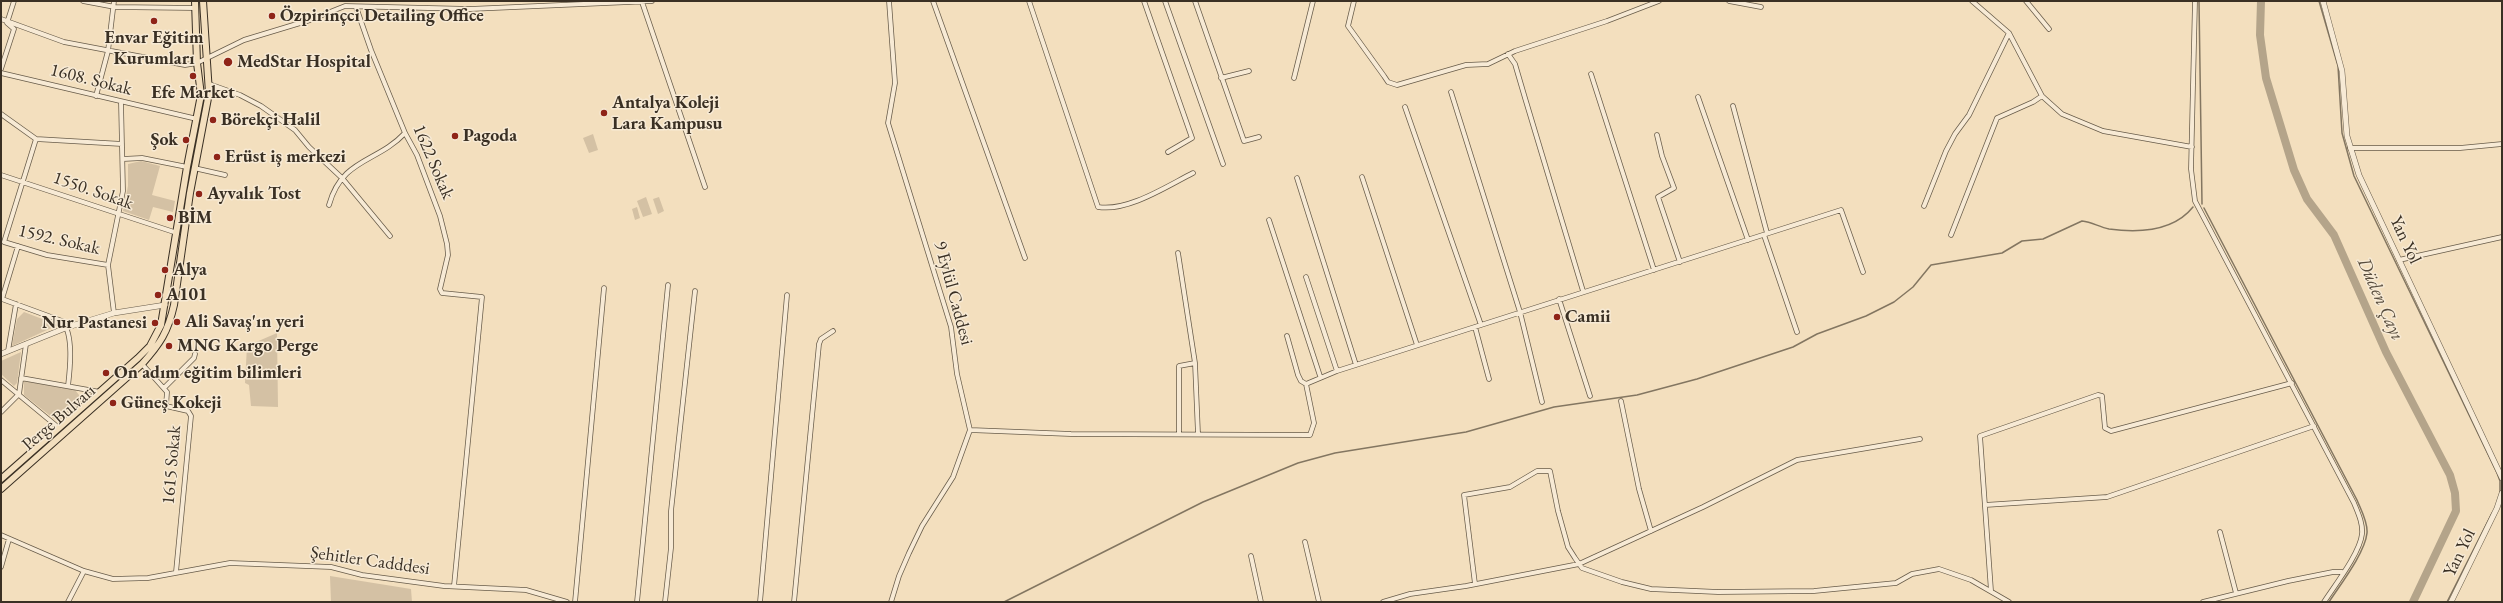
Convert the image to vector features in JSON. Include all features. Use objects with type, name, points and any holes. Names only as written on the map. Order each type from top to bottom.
[{"type":"main road","name":"Perge Bulvarı","points":[[1,489],[142,364],[161,342],[168,327],[174,305],[194,168],[208,104],[208,56],[203,1]]},
{"type":"main road","name":"Perge Bulvarı","points":[[1,479],[150,346],[161,325],[201,92],[197,62],[195,4]]},
{"type":"street","points":[[7,22],[14,1]]},
{"type":"street","points":[[83,1],[115,7],[195,4]]},
{"type":"street","points":[[96,96],[108,51],[115,7],[114,1]]},
{"type":"street","points":[[345,6],[348,1]]},
{"type":"street","points":[[1,19],[64,42],[185,66],[244,40],[310,20],[345,6],[470,9],[652,1]]},
{"type":"street","name":"9 Eylül Caddesi","points":[[889,1],[895,83],[888,122],[951,327],[957,374],[970,430]]},
{"type":"street","points":[[933,1],[1025,258]]},
{"type":"street","points":[[1029,1],[1098,207],[1111,207],[1150,196],[1193,173]]},
{"type":"street","points":[[1144,1],[1192,138],[1168,152]]},
{"type":"street","points":[[1165,1],[1223,164]]},
{"type":"street","points":[[1195,1],[1244,141],[1259,138]]},
{"type":"street","points":[[1294,78],[1313,1]]},
{"type":"street","points":[[1354,1],[1348,26],[1384,76],[1393,85],[1442,73],[1466,65],[1481,66],[1508,54],[1607,21],[1659,1]]},
{"type":"street","points":[[1729,1],[1761,7]]},
{"type":"street","points":[[1972,1],[2009,33],[2042,96],[2062,114],[2095,129],[2192,147]]},
{"type":"street","points":[[2026,1],[2049,29]]},
{"type":"street","points":[[2195,1],[2192,189],[2198,208],[2292,383],[2354,504],[2361,522],[2362,534],[2356,551],[2324,602]]},
{"type":"street","name":"Yan Yol","points":[[2323,1],[2342,71],[2347,136],[2359,175],[2502,478]]},
{"type":"street","points":[[642,2],[705,187]]},
{"type":"street","name":"1622 Sokak","points":[[356,7],[405,133],[426,176],[447,244],[447,265],[440,289],[442,293],[482,297],[454,586]]},
{"type":"street","points":[[1,71],[3,56],[14,29],[7,22]]},
{"type":"street","points":[[1924,206],[1946,151],[1955,134],[1969,115],[2009,33]]},
{"type":"street","points":[[1508,54],[1515,64],[1583,292]]},
{"type":"street","name":"1608. Sokak","points":[[1,71],[96,96],[197,119]]},
{"type":"street","points":[[1221,78],[1249,71]]},
{"type":"street","points":[[1591,74],[1654,270]]},
{"type":"street","points":[[208,84],[240,95],[261,106],[295,130],[309,148],[342,178],[390,236]]},
{"type":"street","points":[[1451,92],[1520,312],[1542,402]]},
{"type":"street","points":[[1951,235],[1997,118],[2033,102],[2042,96]]},
{"type":"street","points":[[1698,97],[1748,240]]},
{"type":"street","points":[[114,313],[108,265],[117,214],[123,191],[121,102]]},
{"type":"street","points":[[1733,106],[1766,234],[1797,332]]},
{"type":"street","points":[[1405,107],[1481,325]]},
{"type":"street","points":[[1,114],[36,139],[122,144]]},
{"type":"street","points":[[329,205],[336,186],[346,172],[396,143],[405,133]]},
{"type":"street","points":[[1657,135],[1662,156],[1674,188],[1658,197],[1680,262]]},
{"type":"street","points":[[22,182],[36,139]]},
{"type":"street","points":[[2350,148],[2460,148],[2502,144]]},
{"type":"street","points":[[123,159],[142,158],[187,167]]},
{"type":"street","points":[[194,168],[225,175]]},
{"type":"street","name":"1550. Sokak","points":[[1,176],[177,233]]},
{"type":"street","points":[[1362,177],[1417,345]]},
{"type":"street","points":[[1297,178],[1356,365]]},
{"type":"street","name":"1592. Sokak","points":[[22,182],[4,242],[47,255],[108,265]]},
{"type":"street","points":[[1306,384],[1320,376],[1841,210],[1863,272]]},
{"type":"street","points":[[1269,220],[1320,376]]},
{"type":"street","points":[[2399,260],[2502,237]]},
{"type":"street","points":[[18,246],[2,300],[62,321],[68,327],[71,364],[68,386]]},
{"type":"street","points":[[1178,253],[1195,363],[1198,434]]},
{"type":"street","points":[[1306,277],[1337,371]]},
{"type":"street","points":[[637,602],[668,285]]},
{"type":"street","points":[[575,602],[604,288]]},
{"type":"street","points":[[665,602],[670,548],[671,511],[695,291]]},
{"type":"street","points":[[760,602],[787,295]]},
{"type":"street","points":[[1559,300],[1590,396]]},
{"type":"street","points":[[8,351],[16,304]]},
{"type":"street","points":[[1,354],[68,327],[114,313],[165,305]]},
{"type":"street","points":[[1475,327],[1489,379]]},
{"type":"street","points":[[794,602],[820,344],[821,339],[833,332]]},
{"type":"street","points":[[891,602],[899,576],[922,526],[953,477],[970,430],[1071,434],[1310,435],[1314,423],[1306,384],[1301,381],[1298,375],[1287,336]]},
{"type":"street","points":[[1,412],[19,394],[26,344]]},
{"type":"street","points":[[142,364],[164,388],[194,358],[195,354]]},
{"type":"street","points":[[1179,434],[1179,366],[1195,363]]},
{"type":"street","points":[[21,378],[100,392]]},
{"type":"street","points":[[1,380],[59,428]]},
{"type":"street","points":[[1991,592],[1980,436],[2098,395],[2102,396],[2105,428],[2111,431],[2292,383]]},
{"type":"street","name":"1615 Sokak","points":[[164,388],[167,392],[166,406],[188,411],[191,416],[176,572]]},
{"type":"street","points":[[1621,402],[1639,489],[1650,531]]},
{"type":"street","points":[[1986,505],[2107,497],[2314,426]]},
{"type":"street","points":[[1384,602],[1410,594],[1475,584],[1579,564],[1797,460],[1920,438]]},
{"type":"street","points":[[1475,584],[1464,495],[1510,487],[1544,470],[1550,470],[1558,512],[1568,547],[1582,568],[1597,574],[1651,589],[1757,593],[1814,591],[1896,582],[1912,574],[1939,570],[1965,578],[2009,602]]},
{"type":"street","name":"Yan Yol","points":[[2451,602],[2497,508],[2502,493]]},
{"type":"street","points":[[2220,532],[2236,593]]},
{"type":"street","name":"Şehitler Cadddesi","points":[[1,535],[101,577],[123,579],[230,563],[331,567],[362,575],[454,586],[526,590],[567,602]]},
{"type":"street","points":[[1,567],[9,539]]},
{"type":"street","points":[[1305,542],[1319,602]]},
{"type":"street","points":[[1251,556],[1261,602]]},
{"type":"street","points":[[68,602],[84,571]]},
{"type":"street","points":[[2203,602],[2236,593],[2333,572],[2342,572]]},
{"type":"shaded area","points":[[593,134],[598,150],[589,153],[583,138]]},
{"type":"shaded area","points":[[141,161],[160,166],[152,195],[175,201],[173,212],[153,207],[149,220],[123,211],[128,186],[128,164]]},
{"type":"shaded area","points":[[646,197],[652,214],[643,217],[637,201]]},
{"type":"shaded area","points":[[659,197],[664,211],[658,214],[653,199]]},
{"type":"shaded area","points":[[637,207],[640,218],[635,220],[632,209]]},
{"type":"shaded area","points":[[24,312],[58,325],[12,346],[17,319]]},
{"type":"shaded area","points":[[277,333],[278,407],[251,406],[249,385],[245,383],[247,346]]},
{"type":"shaded area","points":[[21,352],[17,383],[14,386],[1,374],[1,361]]},
{"type":"shaded area","points":[[24,381],[75,390],[83,400],[58,422],[24,395]]},
{"type":"shaded area","points":[[330,576],[411,589],[412,602],[331,602]]},
{"type":"waterway","points":[[2199,1],[2202,204]]},
{"type":"waterway","name":"Düden Çayı","points":[[2261,1],[2260,35],[2266,78],[2294,170],[2307,199],[2334,235],[2386,352],[2450,475],[2455,493],[2456,511],[2413,602]]},
{"type":"waterway","points":[[2319,1],[2338,66],[2342,133],[2354,176],[2497,473],[2500,481],[2500,493]]},
{"type":"waterway","points":[[1004,602],[1203,502],[1298,463],[1335,453],[1466,432],[1554,407],[1637,395],[1697,379],[1793,347],[1817,334],[1866,316],[1894,302],[1913,287],[1931,265],[2002,253],[2022,241],[2043,239],[2082,221],[2109,229],[2132,231],[2155,229],[2176,222],[2193,207]]},
{"type":"waterway","points":[[2204,208],[2357,500],[2365,520],[2367,533],[2362,550],[2329,602]]},
{"type":"waterway","points":[[2447,602],[2492,513]]},
{"type":"place","name":"Özpirinçci Detailing Office","points":[[272,16]]},
{"type":"place","name":"Envar Eğitim Kurumları","points":[[154,21]]},
{"type":"place","name":"MedStar Hospital","points":[[228,62]]},
{"type":"place","name":"Efe Market","points":[[193,76]]},
{"type":"place","name":"Antalya Koleji Lara Kampusu","points":[[604,113]]},
{"type":"place","name":"Börekçi Halil","points":[[213,120]]},
{"type":"place","name":"Pagoda","points":[[455,136]]},
{"type":"place","name":"Şok","points":[[186,140]]},
{"type":"place","name":"Erüst iş merkezi","points":[[217,157]]},
{"type":"place","name":"Ayvalık Tost","points":[[199,194]]},
{"type":"place","name":"BİM","points":[[170,218]]},
{"type":"place","name":"Alya","points":[[165,270]]},
{"type":"place","name":"A101","points":[[158,295]]},
{"type":"place","name":"Camii","points":[[1557,317]]},
{"type":"place","name":"Ali Savaş'ın yeri","points":[[177,322]]},
{"type":"place","name":"Nur Pastanesi","points":[[155,323]]},
{"type":"place","name":"MNG Kargo Perge","points":[[169,346]]},
{"type":"place","name":"On adım eğitim bilimleri","points":[[106,373]]},
{"type":"place","name":"Güneş Kokeji","points":[[113,403]]}]
